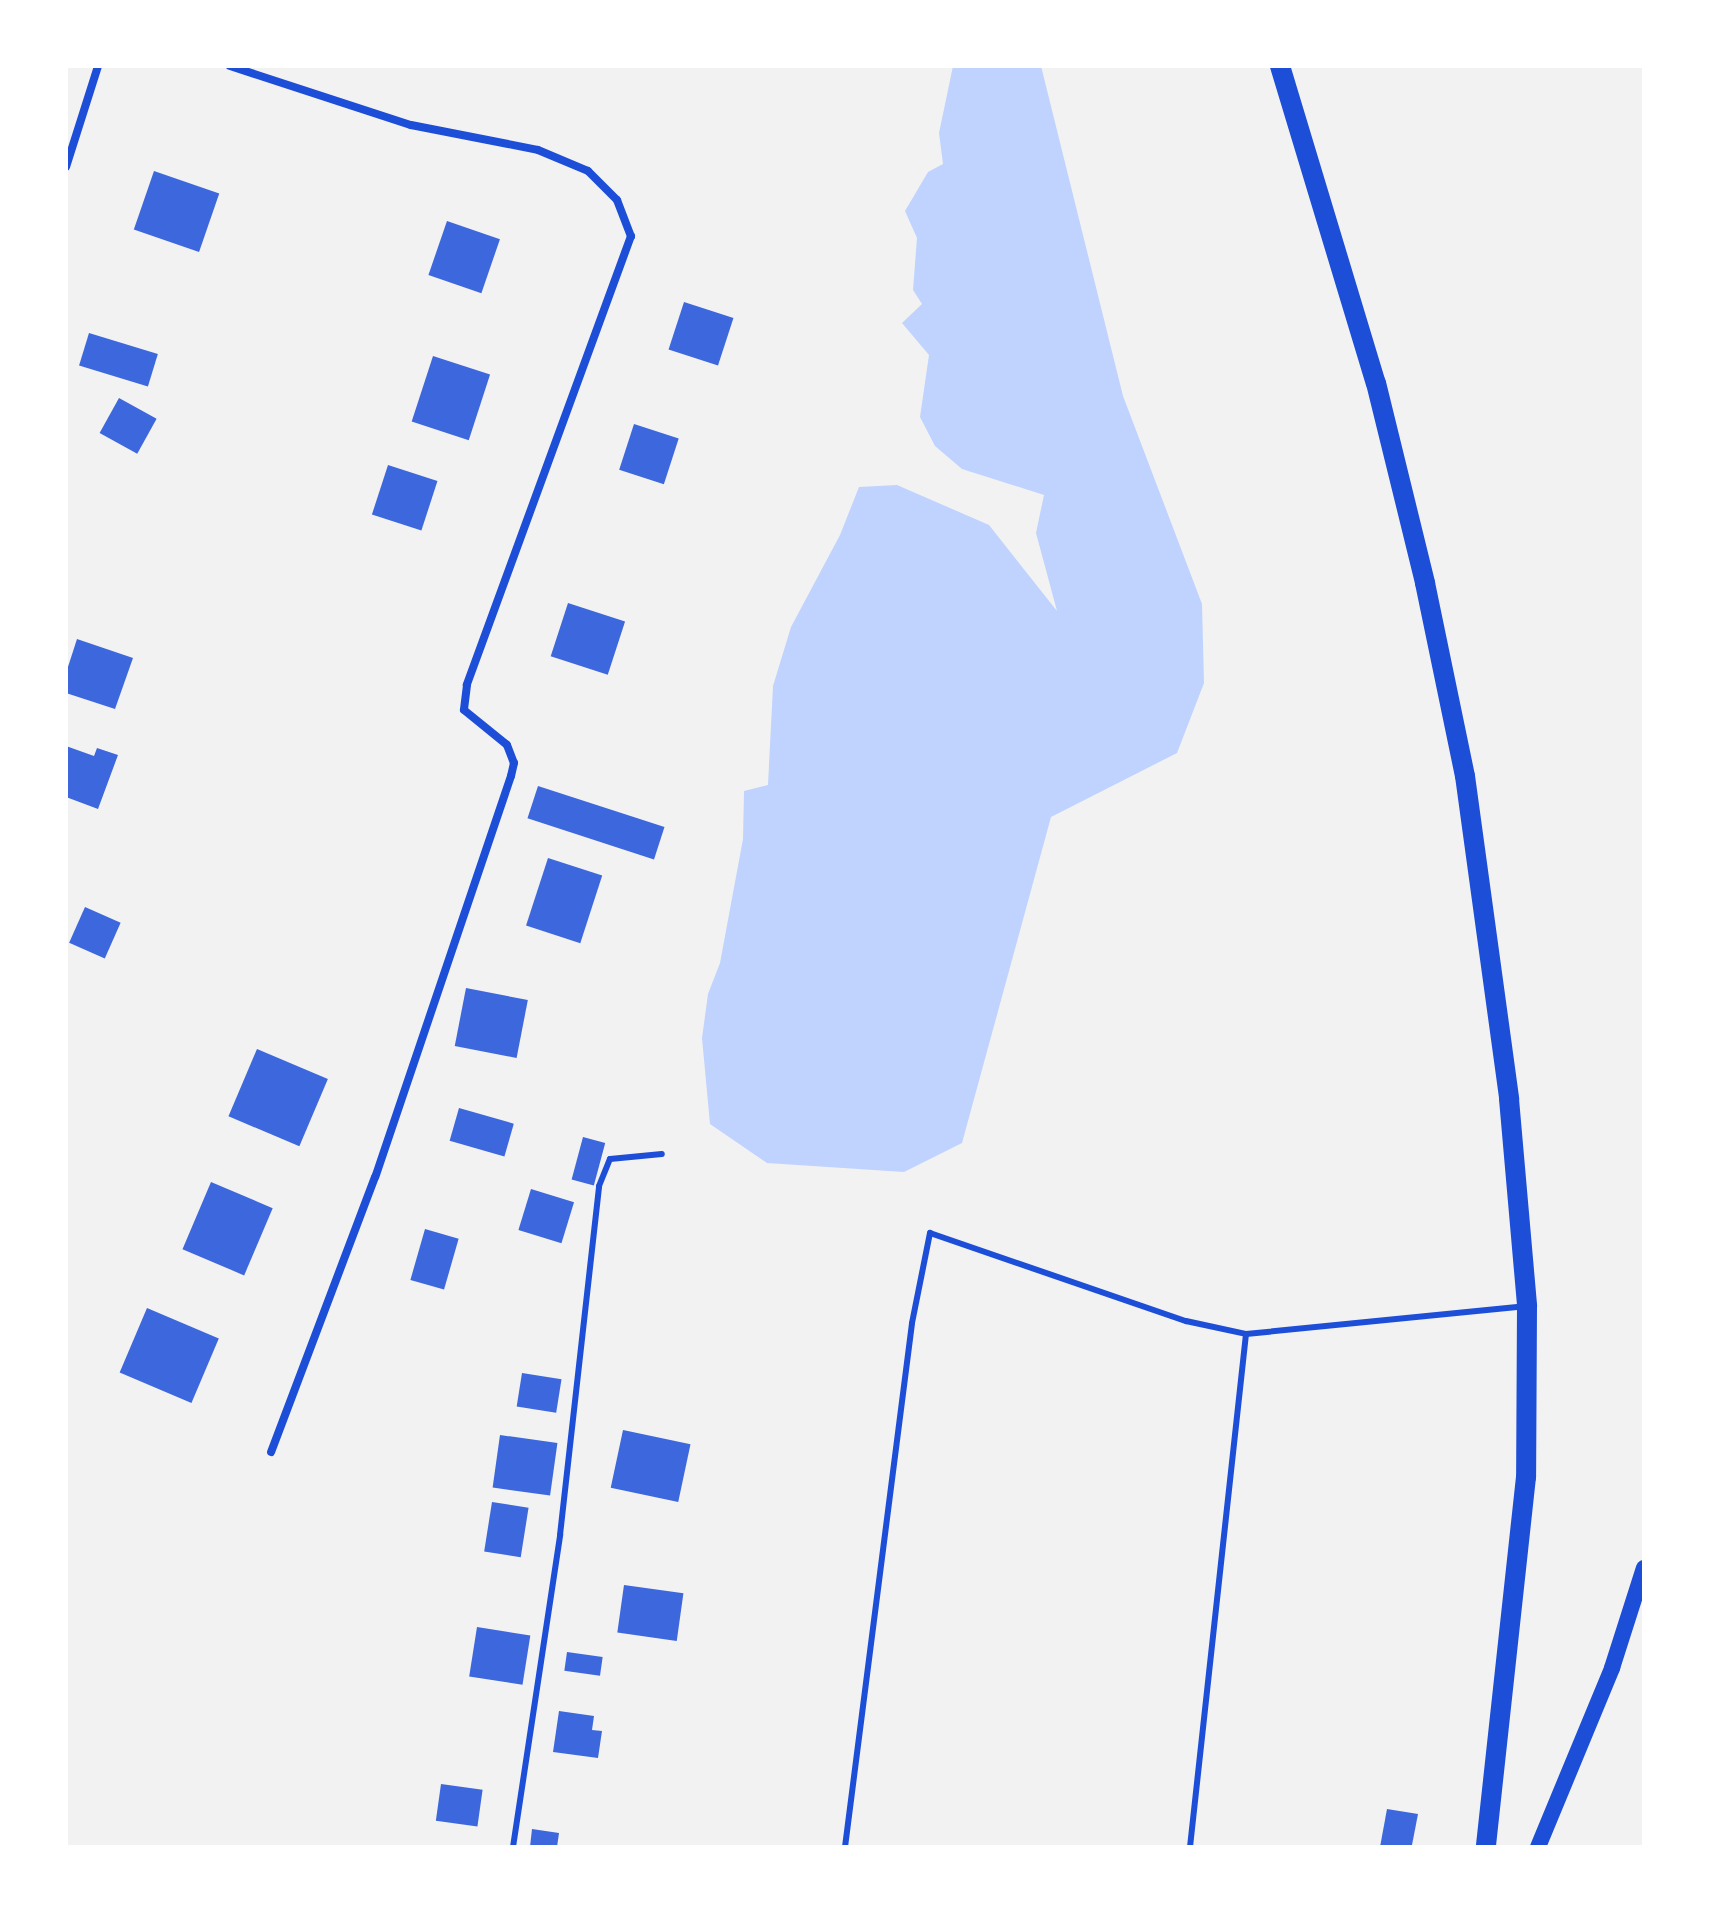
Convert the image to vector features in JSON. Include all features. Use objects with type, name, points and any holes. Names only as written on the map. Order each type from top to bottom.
[{"type":"main road","points":[[1280,66],[1376,383],[1465,776],[1509,1099],[1527,1306],[1526,1477],[1486,1847]]},
{"type":"main road","points":[[1538,1847],[1612,1668],[1644,1568]]},
{"type":"street","points":[[66,167],[98,66]]},
{"type":"street","points":[[230,66],[411,125],[538,150],[575,166],[617,200],[631,236],[467,685],[464,710],[507,745],[514,763],[511,776],[375,1177],[271,1452]]},
{"type":"lane","points":[[513,1847],[560,1535],[599,1186],[610,1159],[662,1154]]},
{"type":"lane","points":[[845,1847],[912,1323],[930,1233],[1186,1321],[1246,1334],[1527,1306]]},
{"type":"lane","points":[[1190,1847],[1246,1334]]},
{"type":"water","points":[[953,66],[1041,66],[1123,396],[1202,604],[1204,683],[1177,753],[1051,817],[962,1143],[904,1172],[767,1163],[710,1124],[702,1038],[708,994],[720,963],[743,839],[744,791],[768,785],[773,686],[791,627],[840,535],[859,487],[897,485],[989,525],[1057,611],[1036,533],[1044,495],[962,469],[935,446],[920,417],[929,355],[902,323],[922,304],[913,290],[917,238],[905,211],[928,172],[943,164],[939,133]]},
{"type":"building","points":[[154,171],[219,193],[199,252],[134,230]]},
{"type":"building","points":[[447,221],[500,239],[481,293],[428,275]]},
{"type":"building","points":[[684,302],[733,318],[718,366],[669,350]]},
{"type":"building","points":[[89,333],[158,354],[148,387],[79,366]]},
{"type":"building","points":[[433,356],[490,375],[469,440],[412,422]]},
{"type":"building","points":[[119,398],[157,419],[137,454],[100,433]]},
{"type":"building","points":[[634,424],[679,439],[664,484],[619,470]]},
{"type":"building","points":[[388,465],[437,481],[421,531],[372,514]]},
{"type":"building","points":[[568,603],[625,622],[608,675],[551,656]]},
{"type":"building","points":[[77,639],[133,658],[115,709],[66,693],[66,673]]},
{"type":"building","points":[[66,746],[94,756],[97,748],[118,755],[98,809],[66,797]]},
{"type":"building","points":[[538,786],[664,827],[654,859],[527,818]]},
{"type":"building","points":[[548,858],[602,876],[580,943],[526,926]]},
{"type":"building","points":[[85,907],[121,923],[105,958],[69,943]]},
{"type":"building","points":[[466,988],[528,1000],[517,1058],[455,1046]]},
{"type":"building","points":[[257,1049],[328,1079],[299,1146],[228,1116]]},
{"type":"building","points":[[459,1108],[514,1124],[504,1156],[450,1141]]},
{"type":"building","points":[[583,1137],[605,1143],[594,1185],[572,1180]]},
{"type":"building","points":[[211,1182],[273,1208],[244,1275],[182,1249]]},
{"type":"building","points":[[531,1189],[574,1202],[561,1243],[518,1230]]},
{"type":"building","points":[[425,1229],[459,1239],[444,1290],[410,1280]]},
{"type":"building","points":[[147,1308],[219,1338],[191,1403],[120,1372]]},
{"type":"building","points":[[522,1373],[562,1379],[556,1413],[517,1407]]},
{"type":"building","points":[[623,1430],[690,1444],[678,1502],[611,1488]]},
{"type":"building","points":[[500,1435],[557,1443],[550,1496],[493,1487]]},
{"type":"building","points":[[492,1502],[529,1508],[521,1557],[484,1551]]},
{"type":"building","points":[[624,1585],[683,1593],[677,1641],[617,1633]]},
{"type":"building","points":[[477,1627],[530,1635],[523,1685],[469,1676]]},
{"type":"building","points":[[567,1652],[603,1657],[600,1676],[564,1671]]},
{"type":"building","points":[[559,1711],[594,1716],[592,1730],[602,1731],[598,1758],[553,1752]]},
{"type":"building","points":[[441,1784],[483,1790],[477,1826],[436,1821]]},
{"type":"building","points":[[1387,1809],[1418,1814],[1412,1845],[1380,1847]]},
{"type":"building","points":[[532,1829],[559,1833],[557,1847],[530,1847]]}]
